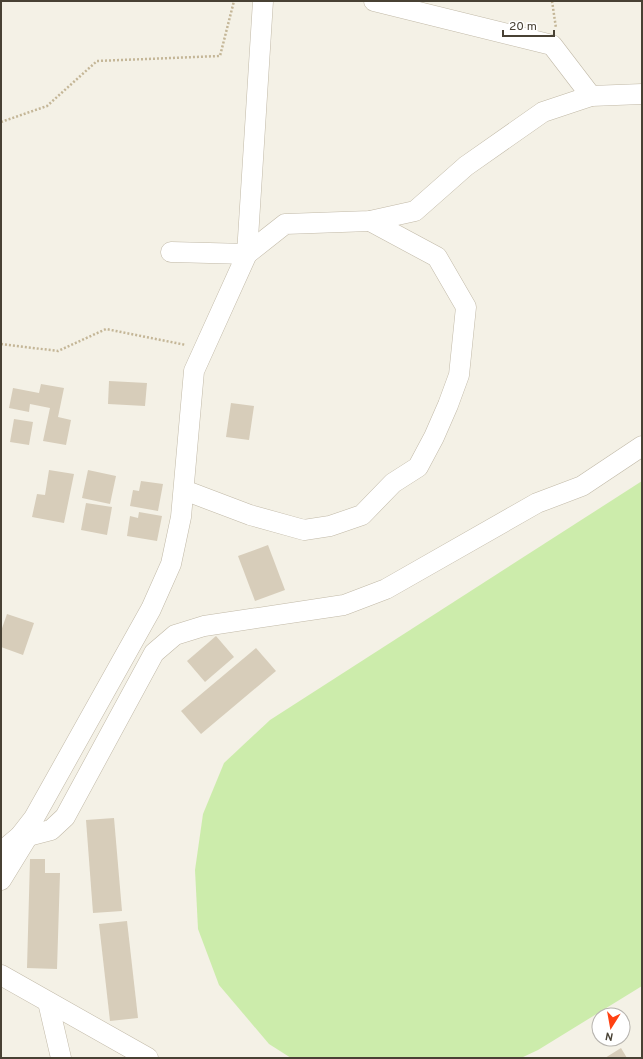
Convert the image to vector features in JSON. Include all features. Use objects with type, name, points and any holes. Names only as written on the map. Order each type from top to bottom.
[{"type":"street","points":[[1,880],[151,609],[171,564],[181,517],[194,371],[247,254],[263,1]]},
{"type":"street","points":[[374,1],[552,45],[591,96]]},
{"type":"street","points":[[171,252],[247,254],[285,224],[370,222],[415,211],[466,166],[543,112],[591,96],[642,94]]},
{"type":"street","points":[[184,490],[250,515],[304,530],[330,526],[362,515],[393,483],[418,467],[446,412],[460,375],[466,307],[437,257],[370,222]]},
{"type":"street","points":[[1,852],[28,830],[51,830],[66,817],[154,653],[175,636],[204,626],[344,605],[386,589],[537,503],[582,486],[642,446]]},
{"type":"street","points":[[1,975],[148,1058]]},
{"type":"street","points":[[48,1002],[61,1058]]},
{"type":"path","points":[[1,122],[48,106],[97,61],[220,56],[234,1]]},
{"type":"path","points":[[1,344],[58,351],[106,329],[204,348]]},
{"type":"green space","points":[[642,481],[642,986],[608,1007],[591,1007],[591,1017],[538,1050],[521,1058],[291,1058],[269,1044],[219,985],[198,929],[195,870],[203,814],[224,763],[270,720]]},
{"type":"building","points":[[109,381],[147,383],[145,406],[108,404]]},
{"type":"building","points":[[41,384],[64,388],[58,417],[71,420],[66,445],[43,441],[50,408],[30,404],[29,412],[9,408],[13,388],[39,393]]},
{"type":"building","points":[[231,403],[254,406],[249,440],[226,437]]},
{"type":"building","points":[[14,419],[33,422],[29,445],[10,442]]},
{"type":"building","points":[[49,470],[74,474],[64,523],[32,517],[37,494],[45,495]]},
{"type":"building","points":[[88,470],[116,476],[110,504],[82,498]]},
{"type":"building","points":[[141,481],[163,484],[158,511],[130,506],[133,490],[139,491]]},
{"type":"building","points":[[86,503],[112,507],[107,535],[81,530]]},
{"type":"building","points":[[139,512],[162,516],[157,541],[127,536],[130,516],[138,518]]},
{"type":"building","points":[[268,545],[285,590],[255,601],[238,556]]},
{"type":"building","points":[[7,614],[34,623],[23,655],[1,647],[1,631]]},
{"type":"building","points":[[216,636],[234,657],[205,682],[187,661]]},
{"type":"building","points":[[256,648],[276,671],[201,734],[181,711]]},
{"type":"building","points":[[114,818],[122,911],[93,913],[86,820]]},
{"type":"building","points":[[30,859],[45,859],[45,873],[60,873],[57,969],[27,968]]},
{"type":"building","points":[[127,921],[138,1018],[110,1021],[99,924]]},
{"type":"building","points":[[621,1048],[627,1058],[605,1058]]}]
